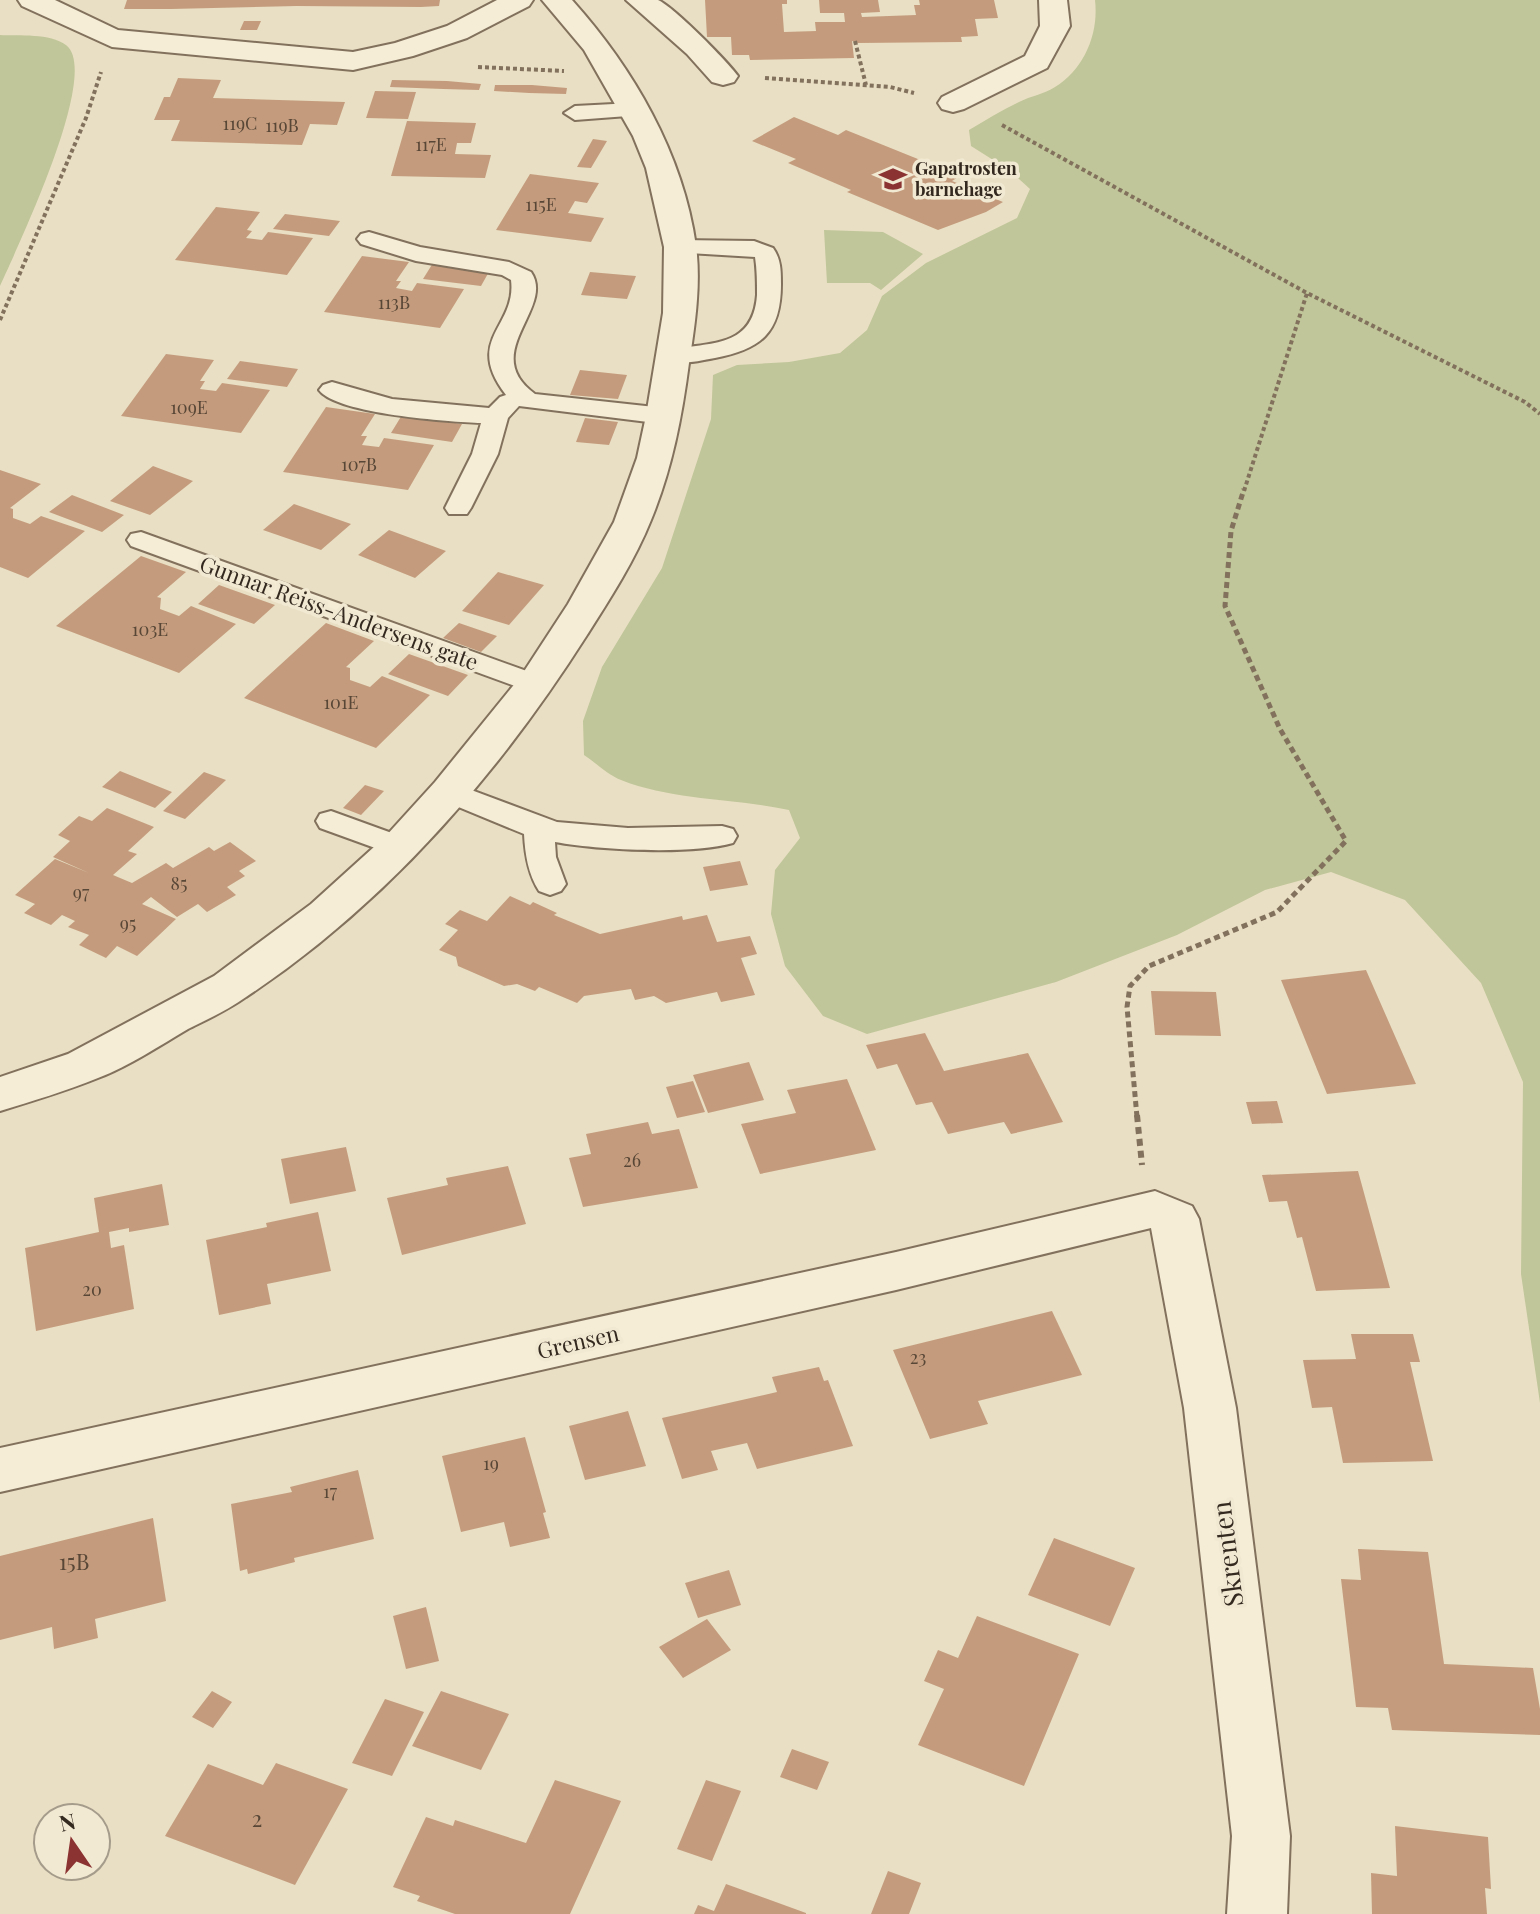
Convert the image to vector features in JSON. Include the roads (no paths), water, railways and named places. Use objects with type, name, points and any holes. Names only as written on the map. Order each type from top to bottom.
[{"type":"street","points":[[32,0],[112,38],[353,61],[403,50],[457,32],[519,0]]},
{"type":"street","points":[[0,1094],[84,1066],[230,987],[326,914],[400,847],[450,792],[536,684],[587,604],[632,522],[655,458],[664,416],[680,313],[680,247],[662,168],[633,110],[597,46],[556,0]]},
{"type":"street","points":[[640,0],[697,48],[723,76]]},
{"type":"street","points":[[953,103],[1037,62],[1055,26],[1053,0]]},
{"type":"street","name":"Grensen","points":[[0,1470],[896,1271],[1155,1209]]},
{"type":"street","name":"Skrenten","points":[[1155,1209],[1175,1219],[1210,1408],[1261,1836],[1257,1914]]},
{"type":"lane","points":[[575,113],[633,110]]},
{"type":"lane","points":[[369,239],[416,254],[509,269],[523,277],[524,295],[500,343],[499,356],[517,395],[531,402],[664,416]]},
{"type":"lane","points":[[674,356],[743,342],[761,331],[771,313],[765,253],[754,248],[680,247]]},
{"type":"lane","points":[[332,390],[355,400],[398,407],[496,416]]},
{"type":"lane","points":[[458,508],[485,454],[496,416],[517,395]]},
{"type":"lane","name":"Gunnar Reiss-Andersens gate","points":[[141,540],[536,684]]},
{"type":"lane","points":[[450,792],[539,828],[598,836],[663,839],[722,836]]},
{"type":"lane","points":[[331,821],[400,847]]},
{"type":"lane","points":[[539,828],[541,857],[550,884]]},
{"type":"place","name":"Gapatrosten barnehage","points":[[893,179]]}]
